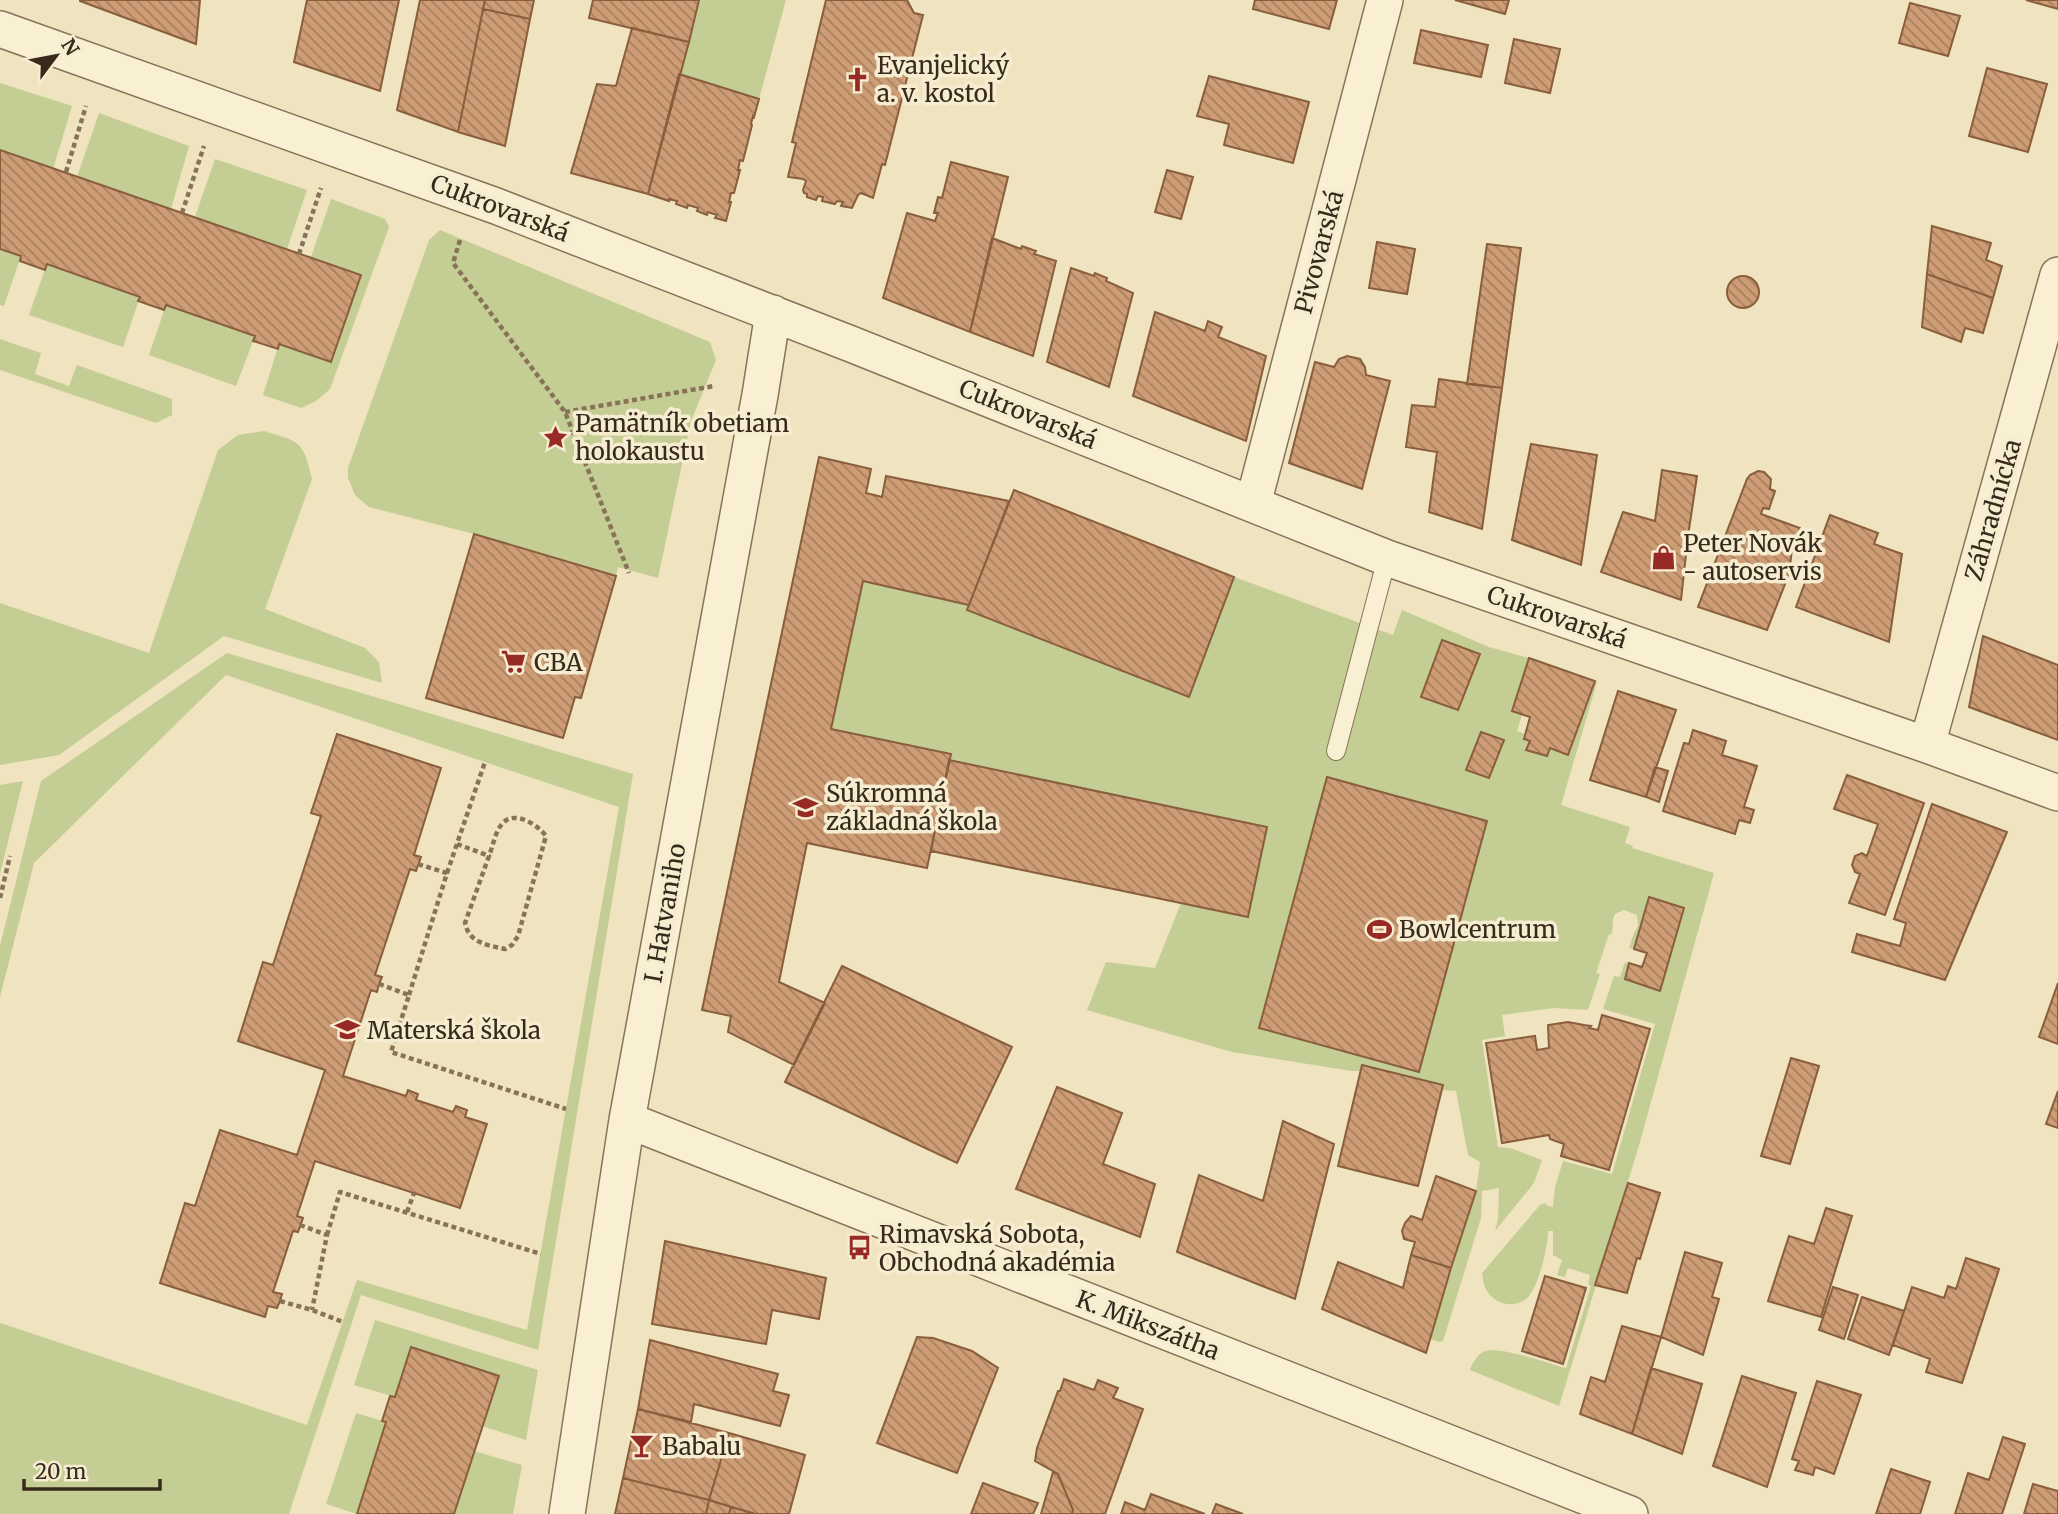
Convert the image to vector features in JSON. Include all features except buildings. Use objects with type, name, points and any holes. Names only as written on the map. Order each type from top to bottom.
[{"type":"street","name":"Pivovarská","points":[[1254,504],[1385,0]]},
{"type":"street","name":"Cukrovarská","points":[[0,29],[496,206],[773,313],[1387,558],[2058,793]]},
{"type":"street","name":"Záhradnícka","points":[[1927,745],[2058,275]]},
{"type":"street","name":"I. Hatvaniho","points":[[567,1514],[627,1120],[773,313]]},
{"type":"street","name":"K. Mikszátha","points":[[627,1120],[1630,1514]]},
{"type":"lane","points":[[1336,751],[1387,558]]},
{"type":"path","points":[[65,172],[86,106]]},
{"type":"path","points":[[182,213],[204,146]]},
{"type":"path","points":[[299,254],[321,188]]},
{"type":"path","points":[[460,240],[453,263],[565,412],[629,573]]},
{"type":"path","points":[[565,412],[715,386]]},
{"type":"path","points":[[485,761],[391,1052],[566,1109]]},
{"type":"path","points":[[504,820],[526,820],[539,827],[546,836],[518,936],[512,945],[505,949],[476,941],[467,931],[465,923],[489,856],[504,820]]},
{"type":"path","points":[[457,844],[489,856]]},
{"type":"path","points":[[0,898],[10,856]]},
{"type":"path","points":[[418,864],[447,873]]},
{"type":"path","points":[[379,984],[409,995]]},
{"type":"path","points":[[312,1310],[327,1235],[340,1192],[541,1254]]},
{"type":"path","points":[[407,1212],[414,1193]]},
{"type":"path","points":[[300,1225],[327,1235]]},
{"type":"path","points":[[279,1301],[343,1322]]},
{"type":"green space","points":[[699,0],[786,0],[759,99],[679,74]]},
{"type":"green space","points":[[0,83],[72,106],[53,169],[0,150]]},
{"type":"green space","points":[[99,113],[189,146],[171,209],[77,177]]},
{"type":"green space","points":[[215,159],[307,190],[287,249],[195,217]]},
{"type":"green space","points":[[331,199],[385,219],[389,227],[330,389],[316,401],[301,408],[263,395],[279,344],[331,362],[361,275],[311,257]]},
{"type":"green space","points":[[440,230],[710,342],[716,360],[691,421],[658,578],[618,567],[616,576],[474,534],[369,507],[355,495],[348,478],[348,468],[429,240]]},
{"type":"green space","points":[[0,249],[21,256],[4,306],[0,305]]},
{"type":"green space","points":[[47,264],[140,297],[123,347],[29,315]]},
{"type":"green space","points":[[166,305],[255,336],[236,386],[149,355]]},
{"type":"green space","points":[[0,339],[41,353],[35,374],[69,386],[77,365],[172,399],[172,415],[156,423],[0,370]]},
{"type":"green space","points":[[264,431],[298,444],[306,457],[312,479],[265,609],[365,648],[379,662],[382,683],[224,636],[59,755],[0,765],[0,603],[149,653],[218,450],[238,435]]},
{"type":"green space","points":[[1234,577],[1393,635],[1402,610],[1489,647],[1529,658],[1512,711],[1522,715],[1517,731],[1525,734],[1524,739],[1530,741],[1526,750],[1547,756],[1550,748],[1568,754],[1595,681],[1597,682],[1561,805],[1630,827],[1625,843],[1633,846],[1632,848],[1714,873],[1640,1142],[1559,1406],[1470,1370],[1479,1355],[1490,1350],[1511,1352],[1566,1368],[1591,1286],[1588,1284],[1590,1275],[1568,1268],[1565,1277],[1557,1275],[1562,1260],[1553,1255],[1553,1231],[1548,1231],[1539,1274],[1533,1290],[1524,1300],[1506,1304],[1494,1299],[1485,1287],[1482,1273],[1540,1205],[1545,1203],[1553,1207],[1555,1187],[1563,1161],[1612,1174],[1655,1024],[1603,1009],[1614,976],[1620,977],[1625,962],[1629,963],[1625,979],[1660,991],[1684,908],[1649,897],[1634,949],[1629,948],[1638,926],[1637,915],[1624,910],[1615,914],[1612,932],[1596,973],[1600,974],[1588,1010],[1554,1008],[1502,1015],[1505,1036],[1482,1040],[1498,1147],[1510,1148],[1542,1160],[1534,1183],[1495,1231],[1499,1188],[1482,1191],[1481,1218],[1443,1341],[1439,1342],[1430,1339],[1476,1191],[1480,1162],[1468,1155],[1456,1091],[1442,1090],[1443,1085],[1362,1065],[1361,1071],[1352,1071],[1232,1052],[1087,1010],[1106,962],[1155,968],[1181,903],[1248,916],[1266,827],[949,760],[951,754],[831,729],[863,581],[969,605],[968,610],[1188,696]],"holes":[[[1442,640],[1480,654],[1458,710],[1421,696]],[[1481,732],[1504,740],[1489,777]]]},
{"type":"green space","points":[[227,653],[633,774],[538,1350],[361,1295],[289,1514],[0,1514],[0,1323],[307,1425],[357,1280],[527,1330],[619,807],[226,675],[34,863],[0,997],[0,946],[41,781]]},
{"type":"green space","points":[[23,781],[0,874],[0,785]]},
{"type":"green space","points":[[375,1320],[538,1370],[526,1440],[482,1426],[499,1376],[412,1347],[395,1397],[354,1385]]},
{"type":"green space","points":[[356,1413],[386,1422],[357,1514],[326,1504]]},
{"type":"green space","points":[[474,1451],[522,1465],[513,1514],[454,1514]]},
{"type":"place","name":"Evanjelický a. v. kostol","points":[[857,79]]},
{"type":"place","name":"Pamätník obetiam holokaustu","points":[[555,437]]},
{"type":"place","name":"Peter Novák - autoservis","points":[[1663,557]]},
{"type":"place","name":"CBA","points":[[514,662]]},
{"type":"place","name":"Súkromná základná škola","points":[[806,807]]},
{"type":"place","name":"Bowlcentrum","points":[[1379,929]]},
{"type":"place","name":"Materská škola","points":[[347,1030]]},
{"type":"place","name":"Rimavská Sobota, Obchodná akadémia","points":[[859,1248]]},
{"type":"place","name":"Babalu","points":[[642,1446]]}]
